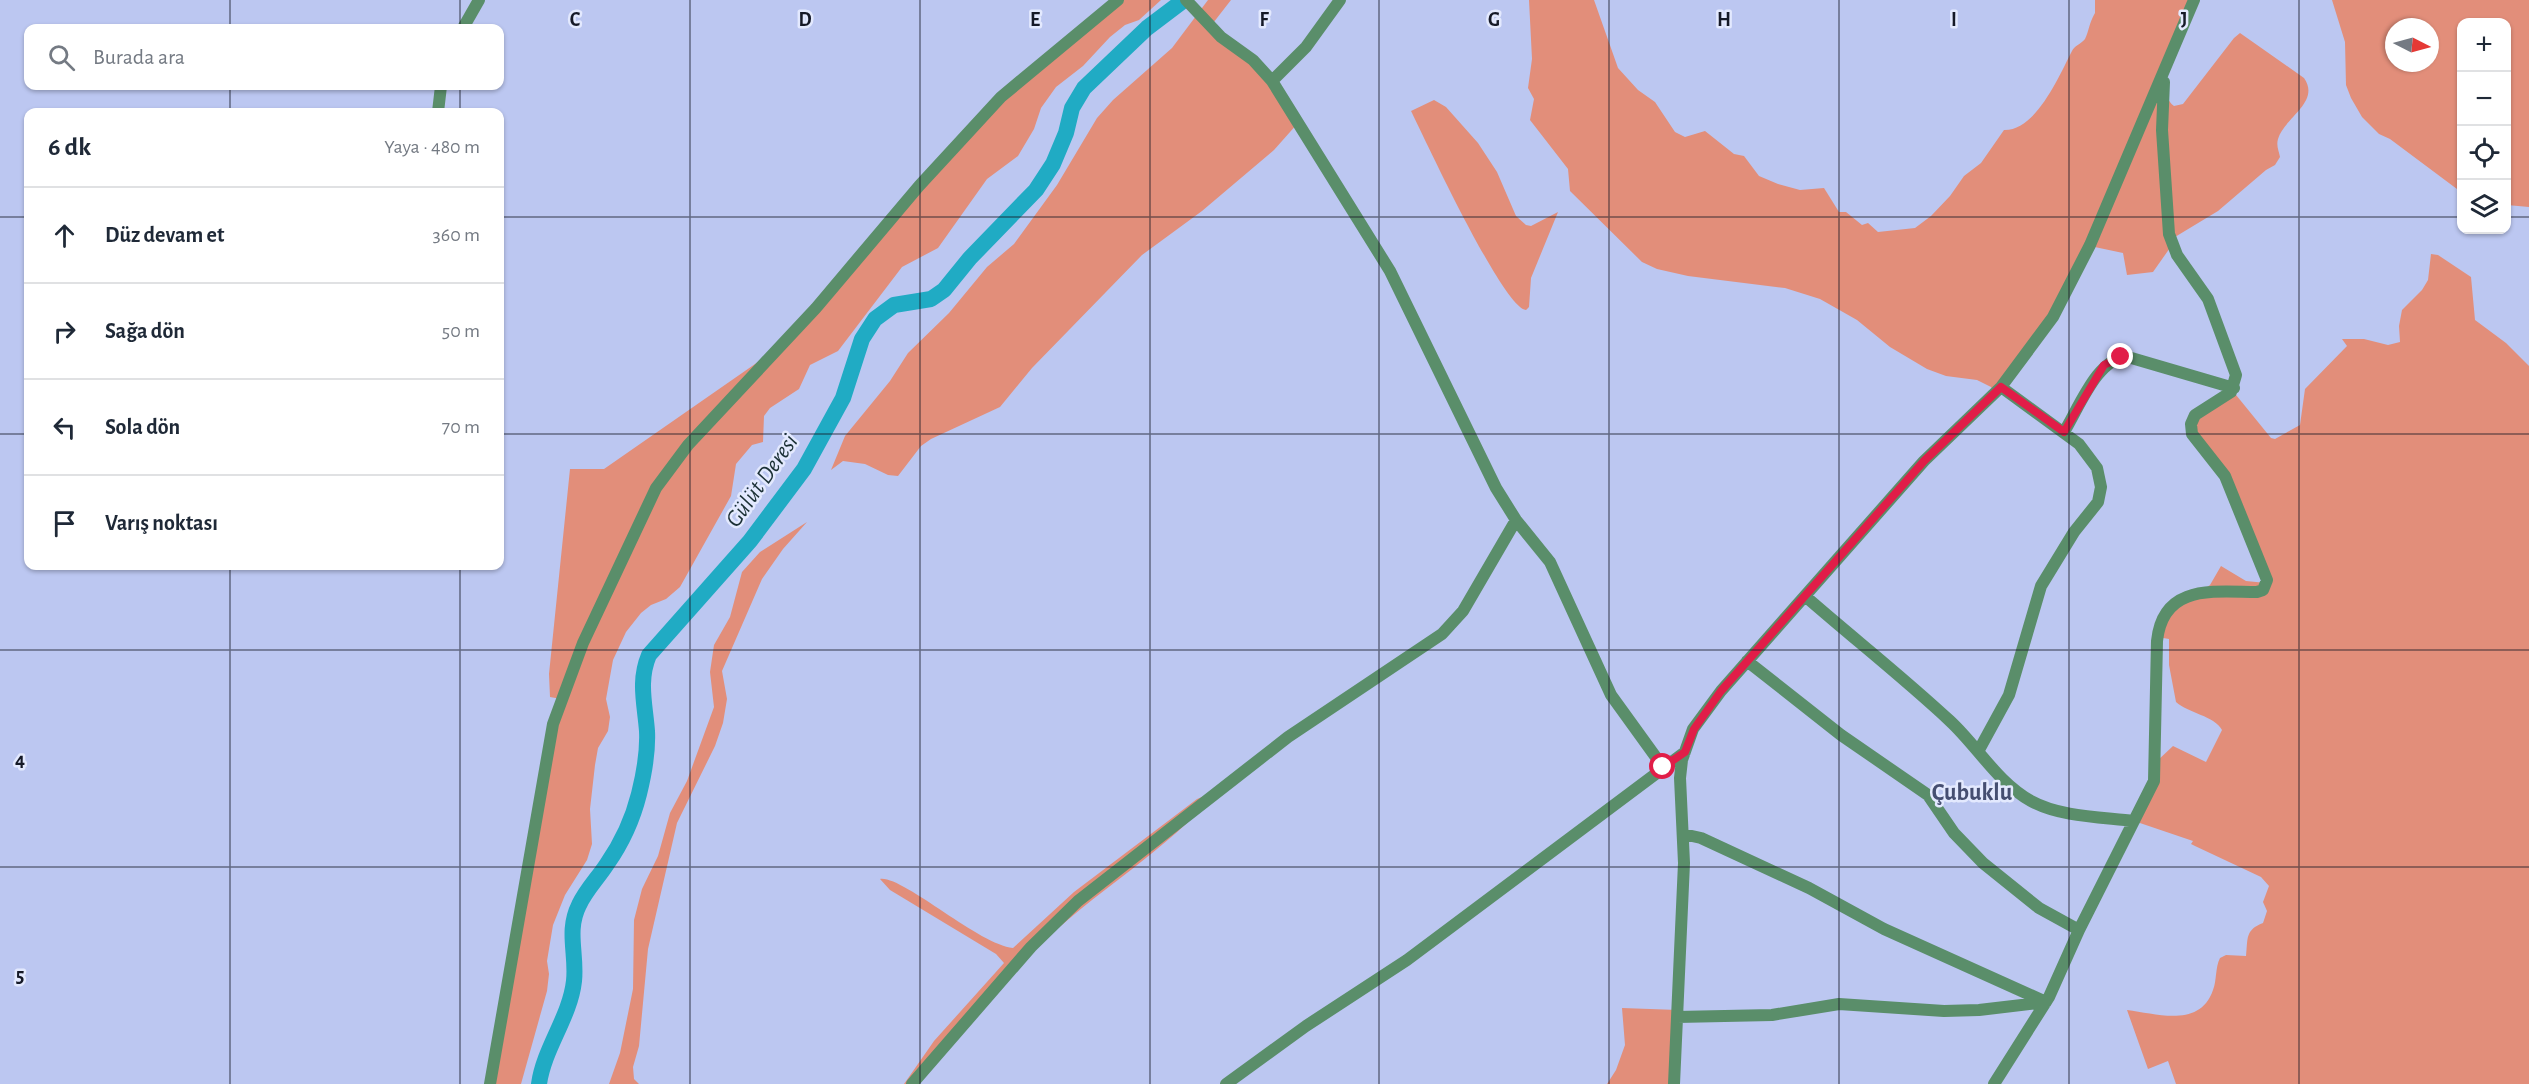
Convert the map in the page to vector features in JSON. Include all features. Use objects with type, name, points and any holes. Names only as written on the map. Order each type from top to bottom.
[{"type":"street","points":[[465,24],[479,0]]},
{"type":"street","points":[[490,1084],[553,724],[583,643],[656,488],[688,445],[816,308],[920,186],[1001,97],[1118,0]]},
{"type":"street","points":[[1186,0],[1198,16],[1221,37],[1253,60],[1272,81],[1390,271],[1496,488],[1516,520],[1550,562],[1611,695],[1663,767]]},
{"type":"street","points":[[1272,81],[1306,47],[1340,0]]},
{"type":"street","points":[[1674,1084],[1684,863],[1680,778],[1685,752],[1704,713],[1747,662],[1924,461],[2001,387],[2035,343],[2072,283],[2194,0]]},
{"type":"street","points":[[2165,71],[2162,130],[2169,234],[2176,255],[2208,299],[2235,369],[2234,388]]},
{"type":"street","points":[[438,108],[441,90]]},
{"type":"street","points":[[2064,432],[2104,365],[2115,358],[2128,357],[2234,388]]},
{"type":"street","points":[[1979,750],[2009,695],[2041,586],[2100,495],[2101,479],[2097,468],[2079,444],[2001,387]]},
{"type":"street","points":[[1994,1084],[2046,1002],[2079,930],[2150,790],[2155,771],[2157,641],[2160,623],[2171,608],[2194,593],[2211,590],[2257,592],[2263,590],[2266,583],[2265,572],[2254,553],[2225,476],[2195,439],[2192,428],[2195,416],[2234,388]]},
{"type":"street","points":[[912,1084],[1031,947],[1078,901],[1288,737],[1442,634],[1463,610],[1516,520]]},
{"type":"street","points":[[1805,596],[1949,720],[2008,784],[2037,804],[2063,811],[2134,821]]},
{"type":"street","points":[[1747,662],[1841,735],[1928,795],[1954,832],[1983,863],[2039,908],[2079,930]]},
{"type":"street","points":[[1226,1084],[1306,1026],[1407,960],[1685,752]]},
{"type":"street","points":[[1683,834],[1701,838],[1809,888],[1884,929],[2046,1002]]},
{"type":"street","points":[[1677,1017],[1772,1015],[1839,1004],[1944,1011],[1979,1010],[2046,1002]]},
{"type":"shaded area","points":[[1118,0],[1161,0],[1139,20],[1125,25],[1110,37],[1083,66],[1056,87],[1041,108],[1034,129],[1018,156],[987,179],[938,248],[902,267],[838,351],[810,365],[799,389],[770,408],[764,416],[763,442],[752,445],[736,464],[731,496],[680,587],[666,599],[651,605],[641,613],[626,632],[613,660],[606,699],[610,717],[608,731],[598,748],[595,765],[590,809],[592,844],[587,860],[565,895],[553,925],[547,961],[549,974],[547,991],[521,1084],[490,1084],[561,699],[550,697],[549,674],[570,469],[604,469],[778,348],[1001,97]]},
{"type":"shaded area","points":[[1208,0],[1231,0],[1210,27],[1253,60],[1298,123],[1274,150],[1202,211],[1142,255],[1032,368],[1000,407],[931,439],[921,446],[898,476],[888,475],[865,464],[843,461],[831,470],[845,436],[890,381],[908,353],[949,313],[987,267],[1014,244],[1057,185],[1097,118],[1113,100],[1172,48]]},
{"type":"shaded area","points":[[1529,0],[1594,0],[1618,68],[1638,90],[1655,102],[1675,132],[1685,137],[1705,131],[1734,154],[1744,156],[1759,176],[1778,184],[1800,190],[1824,188],[1839,212],[1846,212],[1862,225],[1868,223],[1878,232],[1915,228],[1931,216],[1950,196],[1964,176],[1981,163],[2004,130],[2016,128],[2036,112],[2053,87],[2073,49],[2085,39],[2095,13],[2095,0],[2194,0],[2171,54],[2167,70],[2165,85],[2167,97],[2174,106],[2183,104],[2240,33],[2304,78],[2308,87],[2308,95],[2300,110],[2282,131],[2277,142],[2280,157],[2275,165],[2218,211],[2170,240],[2172,245],[2153,272],[2127,275],[2123,253],[2090,246],[2072,283],[1995,393],[1991,387],[1977,380],[1946,376],[1927,369],[1890,347],[1857,320],[1820,299],[1785,288],[1688,276],[1657,269],[1642,262],[1570,191],[1568,169],[1530,120],[1534,99],[1528,88],[1532,59]]},
{"type":"shaded area","points":[[2332,0],[2529,0],[2529,207],[2511,205],[2511,18],[2457,18],[2457,189],[2390,139],[2379,134],[2362,117],[2346,85],[2345,42]]},
{"type":"shaded area","points":[[1434,100],[1446,107],[1478,143],[1497,172],[1516,216],[1526,225],[1531,226],[1558,212],[1531,278],[1529,307],[1526,310],[1515,302],[1483,254],[1411,111]]},
{"type":"shaded area","points":[[2431,254],[2438,255],[2471,277],[2475,320],[2506,343],[2529,366],[2529,1084],[2176,1084],[2168,1061],[2148,1069],[2127,1010],[2177,1016],[2198,1010],[2207,1002],[2213,990],[2220,958],[2226,955],[2246,956],[2248,935],[2263,923],[2267,911],[2263,902],[2269,886],[2261,877],[2191,844],[2193,841],[2134,821],[2156,762],[2173,746],[2206,762],[2222,730],[2214,721],[2176,702],[2169,665],[2169,639],[2157,637],[2165,616],[2210,585],[2221,566],[2246,581],[2266,583],[2228,484],[2191,424],[2232,390],[2271,438],[2275,439],[2300,425],[2305,389],[2347,346],[2342,339],[2364,339],[2388,345],[2400,342],[2399,326],[2402,310],[2422,290],[2428,280]]},
{"type":"shaded area","points":[[807,522],[783,549],[762,579],[722,671],[727,699],[723,723],[715,746],[677,823],[648,949],[639,1046],[633,1067],[634,1079],[639,1084],[609,1084],[620,1053],[633,989],[634,920],[642,889],[658,856],[670,813],[687,781],[714,707],[710,672],[714,645],[730,617],[742,572],[760,552]]},
{"type":"shaded area","points":[[1219,790],[1153,853],[1081,909],[1036,949],[991,998],[919,1084],[904,1084],[934,1041],[1004,963],[996,954],[890,890],[880,879],[891,881],[905,888],[981,935],[998,944],[1013,948],[1074,892],[1197,799]]},
{"type":"shaded area","points":[[1622,1008],[1678,1010],[1674,1084],[1607,1084],[1616,1070],[1625,1045]]},
{"type":"waterway","name":"Gülüt Deresi","points":[[539,1084],[546,1058],[572,994],[575,971],[572,933],[575,915],[585,894],[622,839],[639,794],[647,746],[643,683],[649,655],[750,541],[804,469],[843,398],[862,339],[875,319],[894,305],[931,299],[944,290],[970,258],[1036,190],[1053,164],[1066,133],[1072,108],[1084,88],[1147,28],[1184,0]]},
{"type":"district","name":"Çubuklu","points":[[1972,793]]},
{"type":"route","points":[[1663,767],[1685,752],[1694,729],[1721,691],[1924,461],[2001,387],[2064,432],[2104,365],[2121,357]]}]
